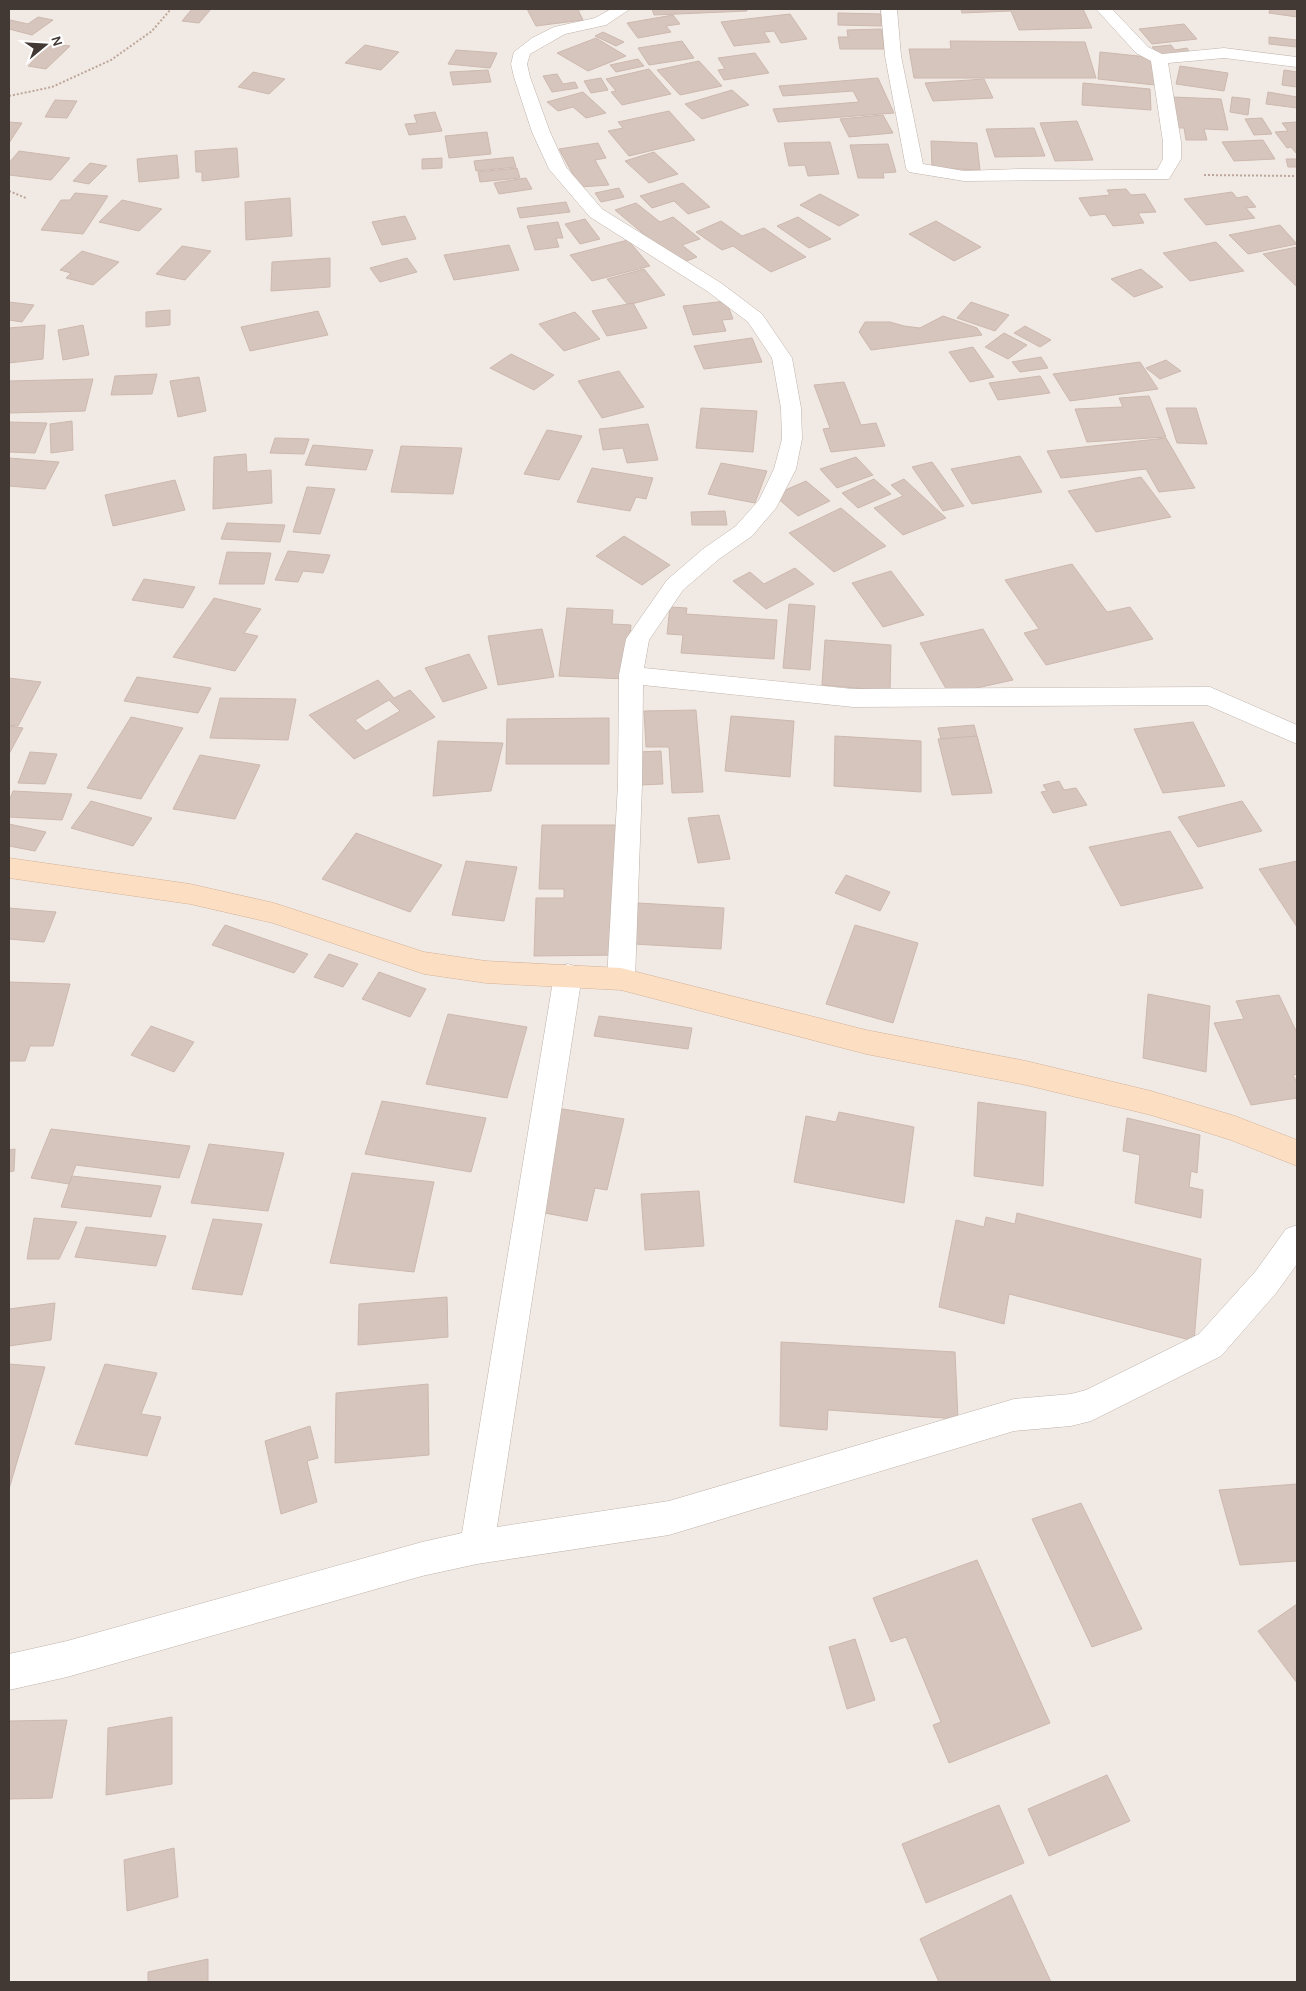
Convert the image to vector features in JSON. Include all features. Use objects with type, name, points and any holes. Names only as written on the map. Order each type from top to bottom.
[{"type":"main road","points":[[9,868],[190,894],[274,913],[424,963],[486,972],[621,979],[866,1042],[1026,1073],[1151,1103],[1235,1129],[1297,1153]]},
{"type":"street","points":[[621,979],[630,784],[631,675],[638,639],[675,585],[711,554],[744,530],[768,503],[785,469],[792,439],[791,408],[782,358],[756,318],[714,287],[596,213],[558,168],[541,132],[519,64],[522,52],[538,41],[560,30],[600,22],[622,9]]},
{"type":"street","points":[[889,9],[893,56],[916,168],[964,176],[1020,174],[1163,175],[1172,159],[1172,142],[1159,59]]},
{"type":"street","points":[[1104,9],[1142,50],[1159,59],[1224,53],[1297,62]]},
{"type":"street","points":[[631,675],[853,698],[1210,696],[1297,735]]},
{"type":"street","points":[[477,1547],[568,975]]},
{"type":"street","points":[[9,1672],[67,1658],[422,1558],[477,1547],[669,1518],[1014,1415],[1071,1410],[1091,1405],[1210,1345],[1266,1282],[1297,1239]]},
{"type":"path","points":[[9,96],[52,87],[111,60],[152,31],[171,9]]},
{"type":"path","points":[[1163,175],[1297,176]]},
{"type":"path","points":[[9,191],[26,198]]},
{"type":"building","points":[[192,9],[211,9],[199,23],[182,21]]},
{"type":"building","points":[[527,9],[592,9],[578,10],[583,20],[536,26]]},
{"type":"building","points":[[652,9],[747,9],[747,11],[654,15]]},
{"type":"building","points":[[961,9],[1083,9],[1092,28],[1019,30],[1011,11],[962,13]]},
{"type":"building","points":[[1270,9],[1297,9],[1297,17],[1269,13]]},
{"type":"building","points":[[838,13],[881,14],[881,26],[838,25]]},
{"type":"building","points":[[790,14],[807,39],[781,43],[774,31],[764,32],[770,42],[734,46],[721,22]]},
{"type":"building","points":[[673,15],[680,24],[666,26],[671,32],[638,38],[627,23]]},
{"type":"building","points":[[38,17],[53,20],[32,35],[9,29],[10,20],[28,24]]},
{"type":"building","points":[[1184,24],[1197,39],[1152,44],[1139,29]]},
{"type":"building","points":[[881,29],[885,49],[840,49],[838,37],[848,37],[847,30]]},
{"type":"building","points":[[603,32],[624,42],[616,46],[595,36]]},
{"type":"building","points":[[1269,37],[1297,40],[1297,47],[1269,44]]},
{"type":"building","points":[[596,38],[626,56],[588,71],[557,53]]},
{"type":"building","points":[[682,41],[694,58],[649,65],[638,48]]},
{"type":"building","points":[[950,41],[1085,42],[1096,78],[914,78],[909,49],[951,49]]},
{"type":"building","points":[[50,43],[70,46],[46,69],[28,66]]},
{"type":"building","points":[[365,45],[399,52],[381,70],[345,63]]},
{"type":"building","points":[[1171,45],[1175,50],[1187,48],[1191,54],[1161,57],[1152,47]]},
{"type":"building","points":[[456,50],[497,53],[490,68],[448,64]]},
{"type":"building","points":[[1100,52],[1157,58],[1155,85],[1098,79]]},
{"type":"building","points":[[755,53],[769,73],[724,80],[718,70],[725,69],[718,58]]},
{"type":"building","points":[[638,59],[644,66],[616,72],[610,65]]},
{"type":"building","points":[[699,61],[722,86],[680,95],[657,70]]},
{"type":"building","points":[[1180,66],[1228,73],[1224,91],[1176,84]]},
{"type":"building","points":[[649,69],[671,94],[622,105],[611,92],[616,91],[606,79]]},
{"type":"building","points":[[488,70],[491,82],[453,85],[450,72]]},
{"type":"building","points":[[1284,70],[1297,72],[1297,87],[1282,85]]},
{"type":"building","points":[[253,72],[285,79],[269,94],[238,87]]},
{"type":"building","points":[[557,74],[563,84],[575,82],[578,88],[552,92],[543,76]]},
{"type":"building","points":[[601,78],[608,90],[591,93],[584,81]]},
{"type":"building","points":[[878,78],[894,113],[778,122],[773,109],[859,102],[853,91],[783,96],[779,86]]},
{"type":"building","points":[[984,79],[993,98],[933,101],[925,83]]},
{"type":"building","points":[[1083,83],[1150,89],[1151,110],[1082,105]]},
{"type":"building","points":[[732,90],[749,105],[702,119],[685,104]]},
{"type":"building","points":[[583,92],[606,113],[586,118],[573,107],[558,111],[547,102]]},
{"type":"building","points":[[1268,92],[1297,97],[1297,108],[1266,104]]},
{"type":"building","points":[[1172,97],[1221,99],[1228,130],[1204,129],[1207,140],[1186,140],[1184,128],[1178,128]]},
{"type":"building","points":[[1232,97],[1250,99],[1248,115],[1230,112]]},
{"type":"building","points":[[55,100],[77,101],[67,118],[45,117]]},
{"type":"building","points":[[669,111],[695,140],[629,156],[608,131],[623,128],[618,122]]},
{"type":"building","points":[[435,112],[442,131],[409,135],[405,124],[417,123],[414,115]]},
{"type":"building","points":[[883,115],[893,133],[849,137],[840,119]]},
{"type":"building","points":[[1262,118],[1272,134],[1254,135],[1245,119]]},
{"type":"building","points":[[1077,121],[1093,160],[1055,161],[1040,123]]},
{"type":"building","points":[[9,122],[22,123],[9,143]]},
{"type":"building","points":[[1297,122],[1296,153],[1291,147],[1287,148],[1275,132],[1288,131],[1282,123]]},
{"type":"building","points":[[1034,128],[1045,156],[995,157],[986,129]]},
{"type":"building","points":[[487,132],[491,154],[449,158],[445,136]]},
{"type":"building","points":[[1263,140],[1275,159],[1234,161],[1222,142]]},
{"type":"building","points":[[931,141],[977,143],[980,170],[932,168]]},
{"type":"building","points":[[830,142],[839,174],[808,176],[805,165],[789,166],[784,143]]},
{"type":"building","points":[[598,143],[606,158],[595,160],[609,185],[580,187],[559,149]]},
{"type":"building","points":[[888,144],[896,172],[883,173],[884,178],[858,178],[850,145]]},
{"type":"building","points":[[237,148],[239,177],[202,181],[202,172],[196,172],[195,151]]},
{"type":"building","points":[[19,151],[70,158],[51,180],[9,175],[9,163]]},
{"type":"building","points":[[654,152],[678,174],[649,183],[625,161]]},
{"type":"building","points":[[177,155],[179,178],[139,182],[137,159]]},
{"type":"building","points":[[513,157],[516,167],[476,171],[474,161]]},
{"type":"building","points":[[442,158],[442,168],[422,169],[422,159]]},
{"type":"building","points":[[1286,159],[1297,159],[1297,167],[1288,167]]},
{"type":"building","points":[[90,163],[107,166],[89,184],[73,181]]},
{"type":"building","points":[[517,168],[520,178],[480,182],[478,172]]},
{"type":"building","points":[[526,178],[532,189],[499,194],[494,183]]},
{"type":"building","points":[[683,183],[710,207],[688,214],[674,201],[652,208],[640,196]]},
{"type":"building","points":[[619,188],[624,197],[601,202],[595,193]]},
{"type":"building","points":[[1126,189],[1131,195],[1145,194],[1156,212],[1138,213],[1144,223],[1113,226],[1105,214],[1090,216],[1079,198],[1110,195],[1107,190]]},
{"type":"building","points":[[1232,192],[1237,198],[1247,196],[1256,207],[1246,208],[1255,218],[1206,225],[1184,199]]},
{"type":"building","points":[[75,193],[108,196],[83,234],[41,230],[61,200],[70,200]]},
{"type":"building","points":[[820,194],[859,215],[839,226],[800,205]]},
{"type":"building","points":[[290,198],[292,236],[246,240],[245,202]]},
{"type":"building","points":[[122,200],[162,209],[139,231],[99,222]]},
{"type":"building","points":[[566,202],[570,212],[520,218],[517,208]]},
{"type":"building","points":[[636,203],[660,222],[673,217],[700,239],[682,245],[697,257],[679,264],[615,210]]},
{"type":"building","points":[[405,216],[416,239],[382,245],[372,222]]},
{"type":"building","points":[[798,217],[831,239],[809,248],[777,226]]},
{"type":"building","points":[[585,219],[600,239],[580,244],[565,224]]},
{"type":"building","points":[[721,221],[742,236],[764,228],[806,257],[771,272],[733,246],[722,250],[696,232]]},
{"type":"building","points":[[936,221],[981,247],[954,261],[909,234]]},
{"type":"building","points":[[558,222],[563,238],[556,238],[559,247],[535,250],[527,226]]},
{"type":"building","points":[[1280,225],[1297,244],[1248,254],[1229,235]]},
{"type":"building","points":[[628,240],[650,266],[592,281],[570,255]]},
{"type":"building","points":[[1216,242],[1244,271],[1190,281],[1163,253]]},
{"type":"building","points":[[509,245],[519,270],[454,280],[444,255]]},
{"type":"building","points":[[182,246],[211,251],[185,280],[156,274]]},
{"type":"building","points":[[1297,247],[1297,286],[1296,286],[1263,254]]},
{"type":"building","points":[[82,251],[119,262],[93,285],[66,278],[71,273],[60,270]]},
{"type":"building","points":[[330,258],[330,287],[271,291],[272,262]]},
{"type":"building","points":[[407,258],[417,272],[380,282],[370,268]]},
{"type":"building","points":[[644,269],[665,295],[628,305],[607,279]]},
{"type":"building","points":[[1141,269],[1163,287],[1134,297],[1111,279]]},
{"type":"building","points":[[726,301],[733,319],[722,320],[726,331],[693,335],[683,306]]},
{"type":"building","points":[[9,302],[34,305],[22,322],[9,320]]},
{"type":"building","points":[[971,302],[1009,315],[995,331],[957,318]]},
{"type":"building","points":[[633,303],[647,328],[607,336],[592,311]]},
{"type":"building","points":[[170,310],[170,325],[146,327],[146,312]]},
{"type":"building","points":[[318,311],[328,335],[250,351],[241,327]]},
{"type":"building","points":[[575,312],[600,339],[564,351],[539,324]]},
{"type":"building","points":[[943,316],[977,328],[982,335],[871,350],[859,332],[865,322],[890,322],[920,328]]},
{"type":"building","points":[[45,325],[43,359],[9,363],[9,328]]},
{"type":"building","points":[[83,325],[89,355],[63,360],[58,330]]},
{"type":"building","points":[[1025,326],[1051,340],[1040,347],[1014,333]]},
{"type":"building","points":[[1004,333],[1027,345],[1008,359],[985,347]]},
{"type":"building","points":[[752,338],[762,362],[704,369],[694,346]]},
{"type":"building","points":[[973,347],[994,377],[970,382],[949,352]]},
{"type":"building","points":[[511,354],[554,375],[534,390],[490,368]]},
{"type":"building","points":[[1041,357],[1048,368],[1020,372],[1012,362]]},
{"type":"building","points":[[1166,360],[1181,371],[1160,379],[1146,368]]},
{"type":"building","points":[[1140,362],[1158,389],[1070,401],[1053,374]]},
{"type":"building","points":[[619,371],[644,407],[602,418],[578,381]]},
{"type":"building","points":[[157,374],[152,394],[111,395],[115,376]]},
{"type":"building","points":[[1040,376],[1050,393],[998,400],[989,383]]},
{"type":"building","points":[[199,377],[206,411],[178,417],[170,381]]},
{"type":"building","points":[[93,379],[85,411],[9,413],[9,381]]},
{"type":"building","points":[[844,382],[861,425],[876,423],[885,446],[831,452],[823,429],[830,428],[814,385]]},
{"type":"building","points":[[1149,396],[1166,437],[1087,442],[1075,409],[1123,407],[1119,398]]},
{"type":"building","points":[[701,408],[757,411],[753,452],[696,448]]},
{"type":"building","points":[[1166,408],[1196,408],[1207,444],[1177,443]]},
{"type":"building","points":[[72,421],[73,450],[51,453],[50,424]]},
{"type":"building","points":[[9,422],[47,423],[35,453],[9,452]]},
{"type":"building","points":[[648,424],[658,460],[627,463],[623,448],[603,450],[599,429]]},
{"type":"building","points":[[547,430],[582,436],[559,480],[524,474]]},
{"type":"building","points":[[275,438],[309,439],[304,454],[270,453]]},
{"type":"building","points":[[1166,438],[1195,488],[1159,492],[1146,469],[1061,478],[1047,451]]},
{"type":"building","points":[[313,445],[373,450],[366,470],[305,465]]},
{"type":"building","points":[[401,446],[462,448],[453,494],[391,492]]},
{"type":"building","points":[[246,454],[247,472],[271,470],[272,503],[213,509],[214,457]]},
{"type":"building","points":[[1020,456],[1042,492],[972,504],[951,469]]},
{"type":"building","points":[[856,457],[873,475],[837,488],[820,469]]},
{"type":"building","points":[[9,458],[59,462],[45,489],[9,486]]},
{"type":"building","points":[[932,462],[964,506],[943,511],[912,467]]},
{"type":"building","points":[[721,463],[767,471],[755,503],[708,494]]},
{"type":"building","points":[[592,468],[653,478],[646,499],[636,497],[630,511],[577,502]]},
{"type":"building","points":[[1141,477],[1171,517],[1096,532],[1068,491]]},
{"type":"building","points":[[874,479],[891,494],[858,508],[842,493]]},
{"type":"building","points":[[904,479],[946,518],[903,535],[874,508],[903,496],[891,485]]},
{"type":"building","points":[[175,480],[185,510],[113,526],[105,495]]},
{"type":"building","points":[[806,481],[830,501],[798,516],[774,495]]},
{"type":"building","points":[[307,487],[335,489],[320,534],[293,532]]},
{"type":"building","points":[[841,508],[886,546],[834,572],[789,533]]},
{"type":"building","points":[[725,511],[727,525],[692,525],[691,512]]},
{"type":"building","points":[[227,523],[285,525],[280,542],[221,539]]},
{"type":"building","points":[[624,536],[670,565],[642,585],[596,556]]},
{"type":"building","points":[[288,551],[330,555],[323,573],[303,571],[298,582],[275,580]]},
{"type":"building","points":[[227,552],[271,553],[264,584],[219,584]]},
{"type":"building","points":[[1072,564],[1107,612],[1130,607],[1153,639],[1046,665],[1024,633],[1039,629],[1005,580]]},
{"type":"building","points":[[795,568],[814,584],[766,609],[733,581],[750,572],[764,584]]},
{"type":"building","points":[[891,571],[924,615],[883,627],[852,583]]},
{"type":"building","points":[[144,579],[195,587],[183,608],[132,600]]},
{"type":"building","points":[[214,598],[261,609],[244,633],[258,636],[235,671],[173,657]]},
{"type":"building","points":[[789,604],[815,606],[810,670],[783,668]]},
{"type":"building","points":[[670,607],[687,608],[686,614],[777,620],[774,659],[681,653],[683,635],[667,634]]},
{"type":"building","points":[[567,608],[613,610],[612,624],[631,625],[626,679],[559,676]]},
{"type":"building","points":[[542,629],[554,677],[498,685],[488,636]]},
{"type":"building","points":[[983,629],[1013,680],[949,694],[920,643]]},
{"type":"building","points":[[825,640],[891,645],[890,691],[822,685]]},
{"type":"building","points":[[469,654],[487,688],[443,702],[425,668]]},
{"type":"building","points":[[137,677],[211,688],[198,713],[124,701]]},
{"type":"building","points":[[9,678],[41,682],[18,726],[9,725]]},
{"type":"building","points":[[378,680],[394,698],[410,690],[435,717],[354,759],[309,715]],"holes":[[[389,700],[400,711],[366,731],[355,720]]]},
{"type":"building","points":[[220,698],[296,699],[288,740],[210,738]]},
{"type":"building","points":[[696,710],[703,792],[672,793],[669,747],[646,747],[644,711]]},
{"type":"building","points":[[731,716],[794,721],[790,777],[725,771]]},
{"type":"building","points":[[131,717],[183,728],[141,799],[87,788]]},
{"type":"building","points":[[609,718],[609,764],[506,764],[507,719]]},
{"type":"building","points":[[1193,722],[1225,786],[1163,793],[1134,729]]},
{"type":"building","points":[[974,725],[992,792],[956,794],[938,728]]},
{"type":"building","points":[[9,726],[23,728],[9,754]]},
{"type":"building","points":[[835,736],[921,741],[921,792],[834,786]]},
{"type":"building","points":[[977,736],[992,793],[952,795],[938,739]]},
{"type":"building","points":[[438,741],[503,743],[491,791],[433,796]]},
{"type":"building","points":[[661,751],[663,784],[640,785],[638,752]]},
{"type":"building","points":[[30,752],[57,754],[45,784],[18,783]]},
{"type":"building","points":[[200,755],[260,765],[235,819],[173,809]]},
{"type":"building","points":[[1059,781],[1064,790],[1076,788],[1087,805],[1053,813],[1041,792],[1047,791],[1043,785]]},
{"type":"building","points":[[13,791],[72,794],[62,820],[9,817],[9,801]]},
{"type":"building","points":[[91,801],[152,818],[133,846],[71,828]]},
{"type":"building","points":[[1242,801],[1262,831],[1198,847],[1178,817]]},
{"type":"building","points":[[719,815],[730,859],[698,863],[688,818]]},
{"type":"building","points":[[9,824],[46,832],[35,851],[9,846]]},
{"type":"building","points":[[542,825],[620,825],[620,955],[534,956],[536,898],[564,898],[564,889],[539,889]]},
{"type":"building","points":[[1170,831],[1203,888],[1121,906],[1089,847]]},
{"type":"building","points":[[356,833],[442,865],[410,912],[322,879]]},
{"type":"building","points":[[466,861],[517,867],[504,921],[452,915]]},
{"type":"building","points":[[1297,861],[1297,927],[1259,869]]},
{"type":"building","points":[[846,875],[890,892],[880,911],[835,893]]},
{"type":"building","points":[[638,903],[724,908],[721,949],[634,944]]},
{"type":"building","points":[[9,908],[56,912],[44,942],[9,939]]},
{"type":"building","points":[[225,925],[308,954],[294,973],[212,945]]},
{"type":"building","points":[[855,925],[918,943],[893,1023],[826,1004]]},
{"type":"building","points":[[329,954],[358,964],[343,987],[314,977]]},
{"type":"building","points":[[379,972],[426,989],[410,1017],[362,999]]},
{"type":"building","points":[[9,982],[70,984],[53,1046],[30,1046],[25,1061],[9,1061]]},
{"type":"building","points":[[1148,994],[1210,1006],[1206,1072],[1143,1058]]},
{"type":"building","points":[[1279,995],[1297,1033],[1297,1074],[1293,1075],[1297,1083],[1297,1098],[1251,1105],[1214,1023],[1244,1019],[1236,1001]]},
{"type":"building","points":[[448,1014],[527,1027],[507,1098],[426,1084]]},
{"type":"building","points":[[599,1016],[692,1028],[688,1049],[594,1036]]},
{"type":"building","points":[[151,1026],[194,1042],[174,1072],[131,1055]]},
{"type":"building","points":[[382,1101],[486,1118],[471,1172],[365,1154]]},
{"type":"building","points":[[978,1102],[1046,1112],[1043,1186],[974,1176]]},
{"type":"building","points":[[557,1108],[624,1119],[607,1190],[595,1188],[587,1221],[529,1210]]},
{"type":"building","points":[[839,1112],[914,1127],[904,1203],[794,1182],[806,1116],[836,1122]]},
{"type":"building","points":[[1127,1118],[1200,1135],[1197,1173],[1191,1171],[1189,1187],[1203,1190],[1201,1218],[1135,1203],[1140,1155],[1123,1151]]},
{"type":"building","points":[[51,1129],[190,1146],[179,1178],[76,1165],[69,1184],[31,1178]]},
{"type":"building","points":[[209,1144],[284,1153],[268,1211],[191,1203]]},
{"type":"building","points":[[15,1149],[14,1171],[9,1172],[9,1150]]},
{"type":"building","points":[[352,1173],[434,1182],[414,1272],[330,1263]]},
{"type":"building","points":[[72,1176],[161,1186],[151,1217],[61,1207]]},
{"type":"building","points":[[699,1191],[704,1246],[645,1250],[641,1194]]},
{"type":"building","points":[[1017,1213],[1201,1259],[1194,1341],[1009,1294],[1004,1324],[939,1307],[956,1220],[984,1227],[986,1217],[1015,1224]]},
{"type":"building","points":[[34,1218],[77,1222],[59,1259],[27,1259]]},
{"type":"building","points":[[213,1219],[262,1224],[242,1295],[192,1289]]},
{"type":"building","points":[[86,1227],[166,1236],[156,1266],[75,1257]]},
{"type":"building","points":[[447,1297],[448,1337],[358,1345],[359,1304]]},
{"type":"building","points":[[55,1303],[51,1340],[9,1346],[9,1309]]},
{"type":"building","points":[[781,1342],[955,1352],[958,1419],[828,1410],[827,1430],[780,1426]]},
{"type":"building","points":[[9,1364],[45,1367],[9,1489]]},
{"type":"building","points":[[105,1364],[157,1373],[141,1414],[161,1417],[147,1456],[75,1444]]},
{"type":"building","points":[[428,1384],[429,1455],[335,1463],[336,1393]]},
{"type":"building","points":[[310,1426],[318,1458],[307,1461],[317,1502],[281,1514],[265,1441]]},
{"type":"building","points":[[1297,1484],[1297,1561],[1240,1565],[1219,1490]]},
{"type":"building","points":[[1081,1503],[1142,1629],[1092,1647],[1032,1519]]},
{"type":"building","points":[[977,1560],[1050,1723],[949,1763],[933,1725],[941,1722],[906,1637],[891,1642],[873,1598]]},
{"type":"building","points":[[1297,1604],[1297,1683],[1258,1631]]},
{"type":"building","points":[[855,1639],[875,1700],[847,1709],[829,1647]]},
{"type":"building","points":[[172,1717],[172,1784],[106,1795],[108,1728]]},
{"type":"building","points":[[67,1720],[52,1798],[9,1799],[9,1721]]},
{"type":"building","points":[[1107,1775],[1130,1821],[1049,1856],[1028,1809]]},
{"type":"building","points":[[999,1805],[1024,1863],[926,1903],[902,1844]]},
{"type":"building","points":[[174,1848],[178,1897],[127,1911],[124,1860]]},
{"type":"building","points":[[1011,1895],[1051,1982],[939,1982],[920,1939]]},
{"type":"building","points":[[208,1959],[208,1982],[148,1982],[148,1972]]}]
